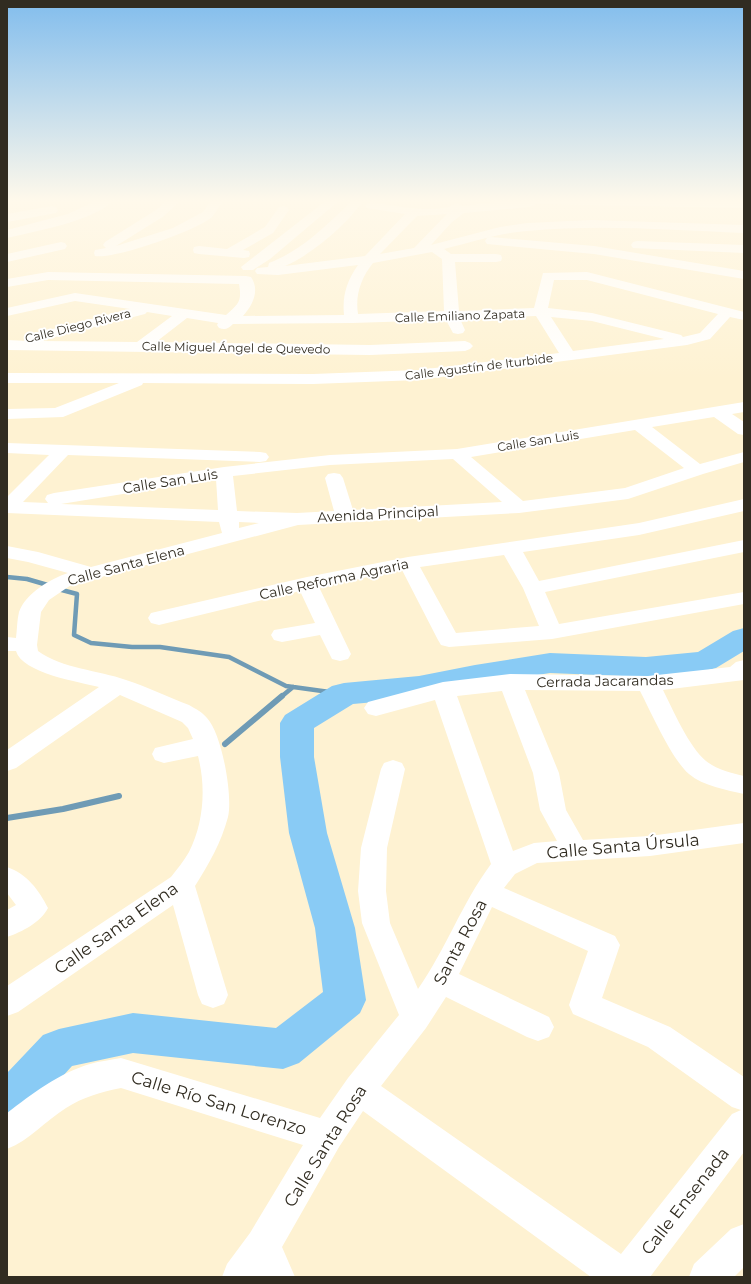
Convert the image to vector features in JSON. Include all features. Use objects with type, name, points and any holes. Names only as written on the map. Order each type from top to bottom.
[{"type":"street","points":[[246,280],[239,276],[241,272],[261,259]]},
{"type":"street","points":[[7,283],[42,276],[246,280],[262,271],[292,259]]},
{"type":"street","points":[[262,271],[278,271],[372,259]]},
{"type":"street","points":[[448,259],[452,317],[465,346],[481,368]]},
{"type":"street","points":[[648,259],[738,274]]},
{"type":"street","points":[[352,319],[350,300],[352,288],[366,260]]},
{"type":"street","points":[[738,274],[724,281],[744,285]]},
{"type":"street","points":[[569,356],[540,312],[548,276],[587,276],[744,316]]},
{"type":"street","points":[[7,312],[75,297],[89,277]]},
{"type":"street","points":[[7,414],[57,413],[150,367],[200,347],[230,320],[246,303],[248,292],[246,280]]},
{"type":"street","name":"Calle Emiliano Zapata","points":[[75,297],[230,320],[452,317],[540,312],[592,316],[687,341]]},
{"type":"street","name":"Calle Diego Rivera","points":[[7,345],[149,308]]},
{"type":"street","points":[[618,322],[632,311]]},
{"type":"street","name":"Calle Agustín de Iturbide","points":[[7,378],[102,377],[150,367],[313,379],[425,375],[687,341],[705,336],[727,312]]},
{"type":"street","points":[[141,346],[184,313]]},
{"type":"street","name":"Calle Miguel Ángel de Quevedo","points":[[7,345],[370,350],[465,346]]},
{"type":"street","points":[[313,379],[316,349]]},
{"type":"street","name":"Calle San Luis","points":[[8,506],[224,472],[330,460],[457,454],[744,407]]},
{"type":"street","points":[[717,411],[744,430]]},
{"type":"street","points":[[639,425],[697,470]]},
{"type":"street","name":"Calle San Luis","points":[[7,448],[330,460]]},
{"type":"street","points":[[8,506],[63,450]]},
{"type":"street","points":[[457,454],[519,507]]},
{"type":"street","name":"Avenida Principal","points":[[8,506],[297,519],[519,507],[628,493],[697,470],[744,457]]},
{"type":"street","points":[[224,472],[227,517],[231,537]]},
{"type":"street","points":[[334,478],[345,516]]},
{"type":"street","name":"Calle Reforma Agraria","points":[[159,618],[307,583],[408,563],[640,529],[744,505]]},
{"type":"street","name":"Calle Santa Elena","points":[[7,1002],[181,885],[201,855],[215,816],[215,774],[207,745],[199,724],[190,716],[181,711],[118,685],[45,664],[28,654],[17,645],[30,612],[42,596],[64,581],[297,519]]},
{"type":"street","points":[[533,588],[744,546]]},
{"type":"street","points":[[511,549],[533,588],[552,632]]},
{"type":"street","points":[[7,552],[31,556],[91,574]]},
{"type":"street","points":[[408,563],[449,640],[552,632],[744,598]]},
{"type":"street","points":[[307,583],[340,654]]},
{"type":"street","points":[[282,635],[328,627]]},
{"type":"street","name":"Cerrada Jacarandas","points":[[510,682],[648,684],[742,675]]},
{"type":"street","points":[[376,708],[443,690],[510,682],[546,773],[553,810],[575,850]]},
{"type":"street","points":[[648,684],[686,753],[697,767],[718,778],[744,785]]},
{"type":"street","points":[[7,762],[118,685]]},
{"type":"street","points":[[443,690],[505,866]]},
{"type":"street","points":[[164,754],[207,745]]},
{"type":"street","points":[[393,769],[374,848],[372,891],[376,923],[415,1018]]},
{"type":"street","name":"Calle Santa Úrsula","points":[[505,866],[534,853],[650,846],[744,833]]},
{"type":"street","name":"Santa Rosa","points":[[415,1018],[442,980],[486,892],[505,866]]},
{"type":"street","points":[[7,878],[16,884],[34,908],[7,925]]},
{"type":"street","points":[[181,885],[213,995]]},
{"type":"street","points":[[486,892],[605,945],[584,1005],[659,1037],[744,1096]]},
{"type":"street","points":[[442,980],[538,1027]]},
{"type":"street","name":"Calle Santa Rosa","points":[[240,1277],[270,1262],[327,1136],[359,1089],[415,1018]]},
{"type":"street","name":"Calle Río San Lorenzo","points":[[7,1133],[54,1097],[90,1079],[121,1073],[327,1136]]},
{"type":"street","points":[[359,1089],[622,1277]]},
{"type":"street","name":"Calle Ensenada","points":[[627,1277],[744,1125]]},
{"type":"street","points":[[707,1277],[744,1242]]},
{"type":"waterway","points":[[7,577],[27,579],[51,586]]},
{"type":"waterway","points":[[58,589],[77,594],[74,635],[91,643],[132,647],[160,647],[229,657],[286,686],[344,694]]},
{"type":"waterway","points":[[7,1105],[59,1049],[133,1033],[283,1049],[345,1000],[335,928],[308,833],[297,757],[297,723],[344,694],[419,687],[475,675],[550,663],[646,667],[705,661],[744,638]]},
{"type":"waterway","points":[[281,697],[293,687]]},
{"type":"waterway","points":[[225,744],[282,696]]},
{"type":"waterway","points":[[7,818],[63,809],[119,796]]}]
